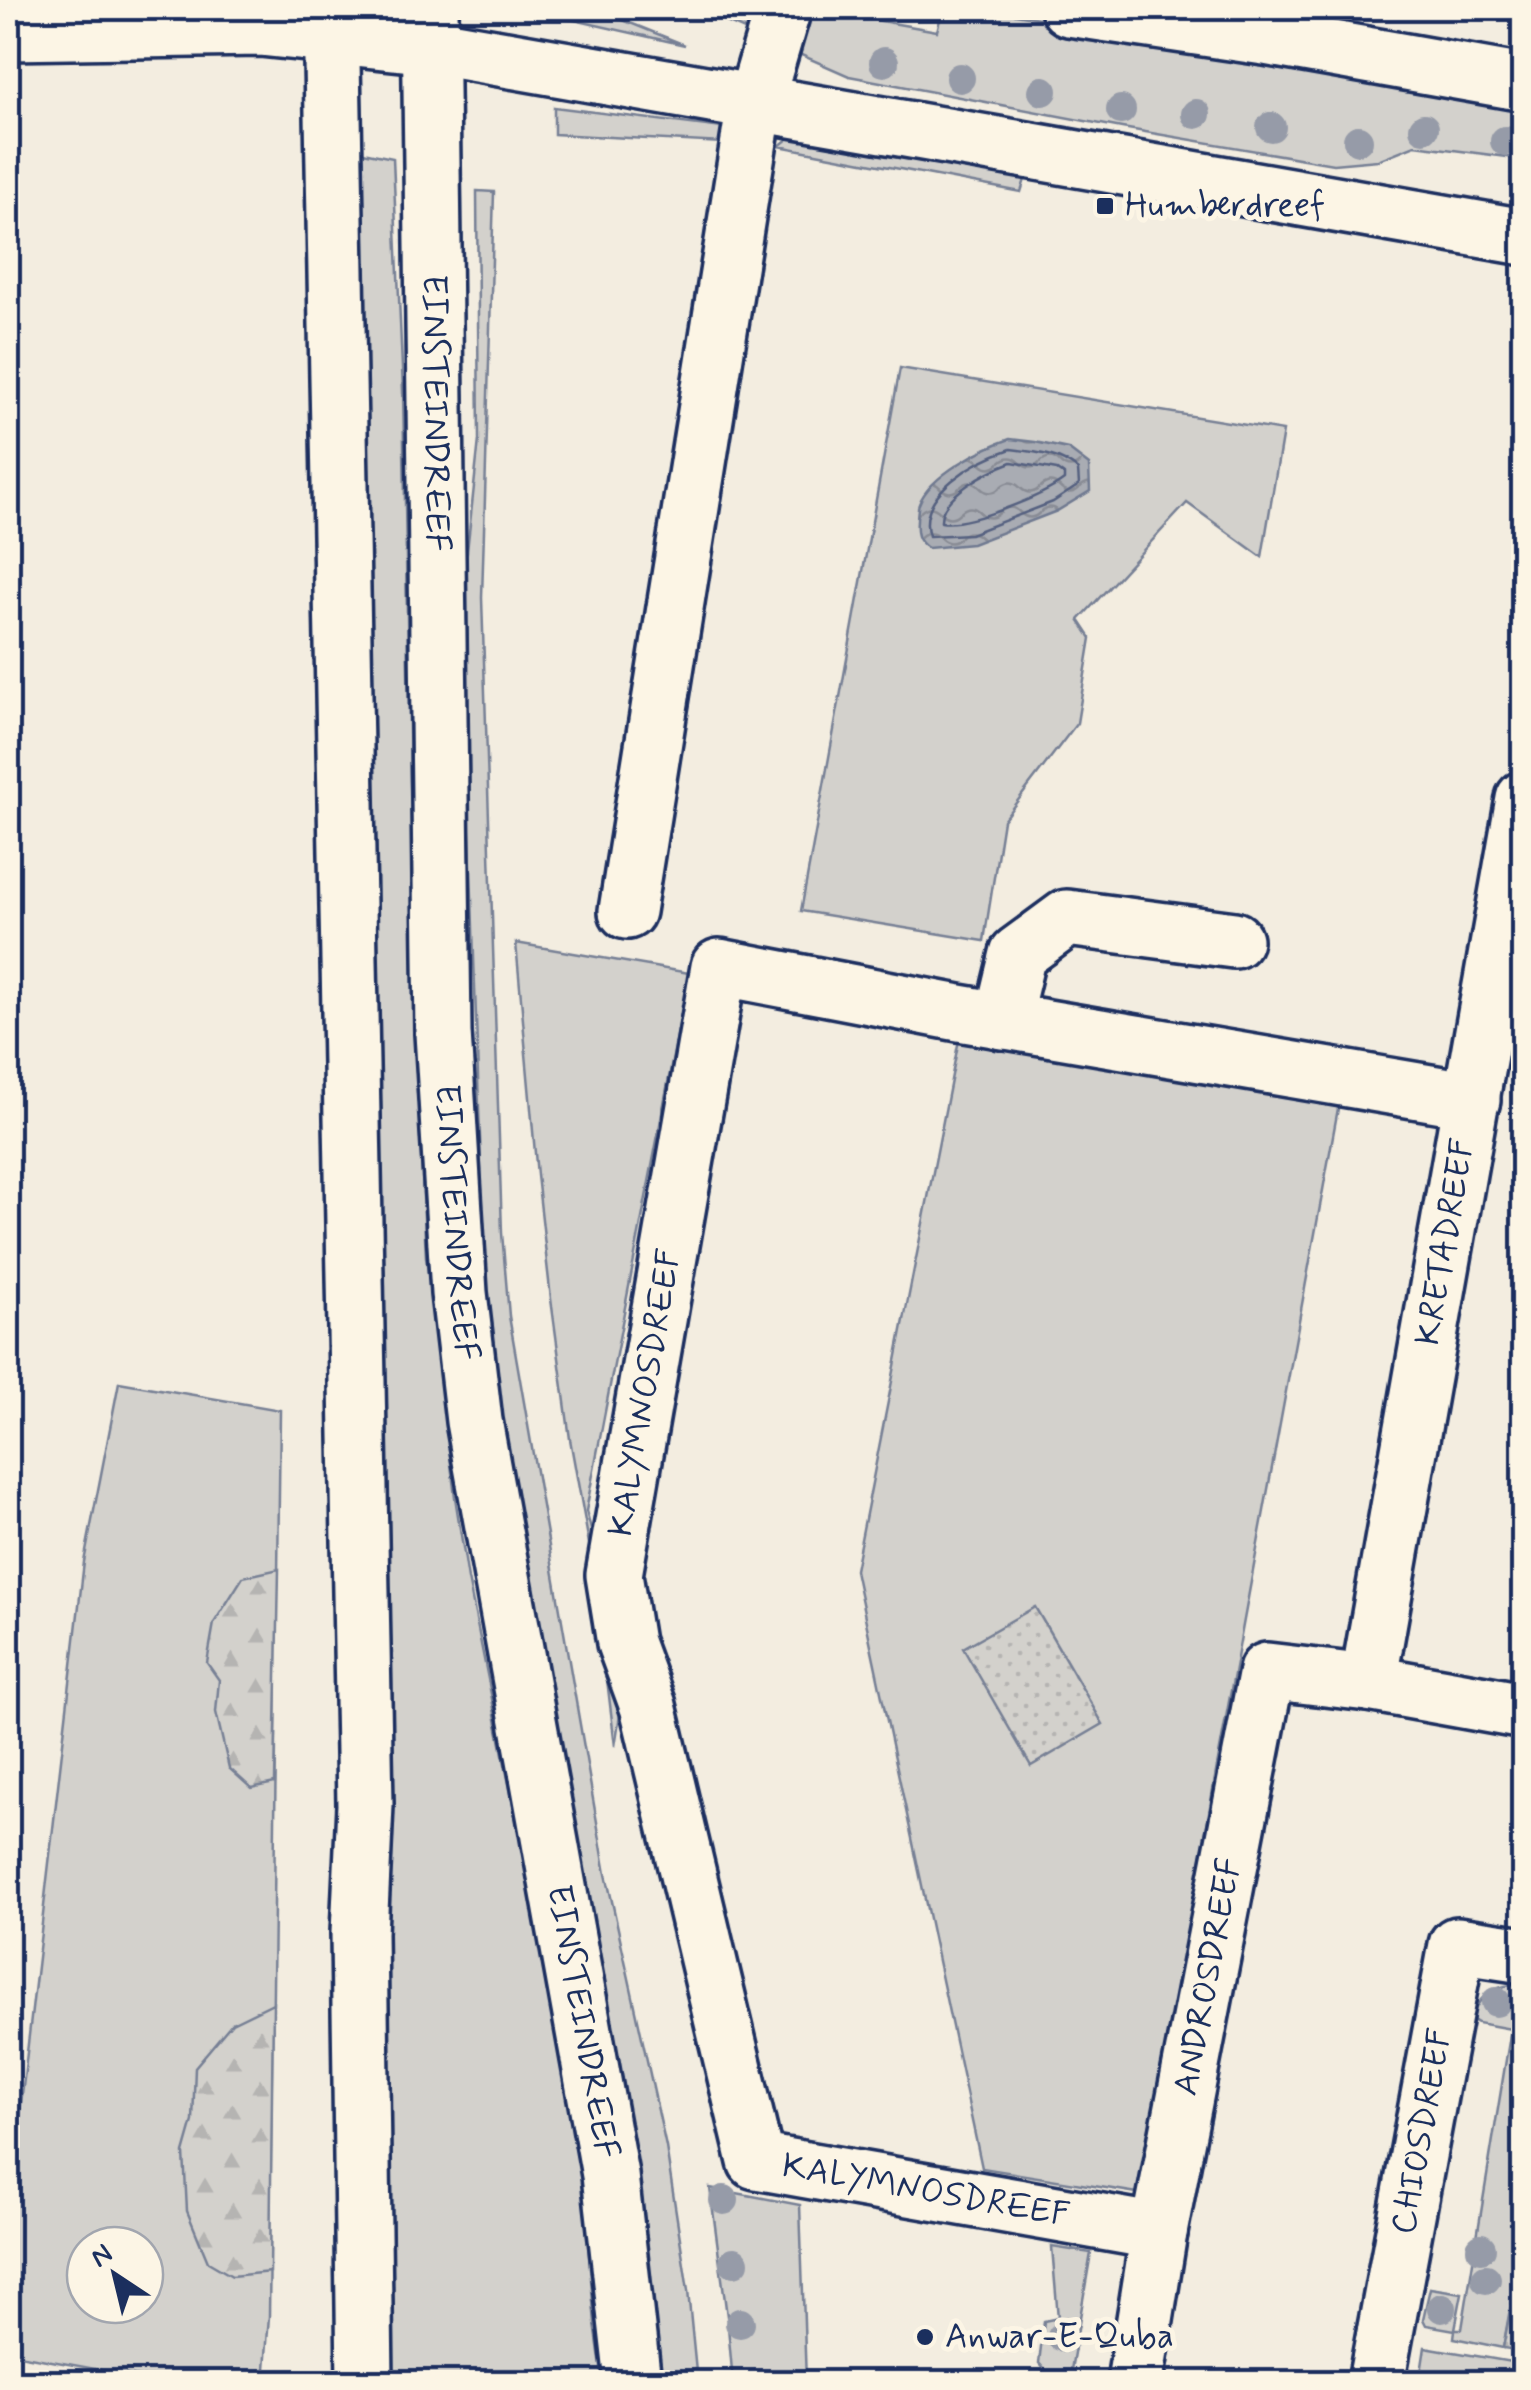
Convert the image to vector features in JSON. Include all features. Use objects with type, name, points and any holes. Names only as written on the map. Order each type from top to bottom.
[{"type":"street","points":[[628,911],[756,103],[783,8]]},
{"type":"street","points":[[1069,8],[1267,22],[1524,83]]},
{"type":"street","points":[[34,24],[260,28],[331,22],[430,27],[756,103],[1524,237]]},
{"type":"street","points":[[331,22],[365,1785],[359,1933],[365,2382]]},
{"type":"street","name":"EINSTEINDREEF","points":[[430,27],[443,1033],[459,1293],[474,1421],[610,2174],[633,2382]]},
{"type":"street","name":"KRETADREEF","points":[[1368,1683],[1524,799]]},
{"type":"street","points":[[1002,1021],[1018,954],[1068,918],[1234,940]]},
{"type":"street","name":"KALYMNOSDREEF","points":[[1159,2232],[756,2161],[648,1706],[625,1642],[614,1575],[720,967],[1002,1021],[1472,1100]]},
{"type":"street","name":"ANDROSDREEF","points":[[1136,2382],[1159,2232],[1267,1670],[1368,1683]]},
{"type":"street","points":[[1368,1683],[1524,1711]]},
{"type":"street","name":"CHIOSDREEF","points":[[1376,2382],[1457,1945],[1524,1955]]},
{"type":"green space","points":[[554,8],[593,8],[685,45],[556,16]]},
{"type":"green space","points":[[688,8],[808,8],[937,31],[943,8],[980,8],[1523,100],[1523,159],[1415,145],[1378,160],[1333,164],[1122,128],[849,76]]},
{"type":"green space","points":[[554,107],[723,128],[723,143],[554,134]]},
{"type":"green space","points":[[793,135],[1026,176],[1021,192],[779,146]]},
{"type":"green space","points":[[358,151],[393,158],[403,391],[410,781],[426,1257],[468,1579],[564,2059],[603,2382],[394,2382]]},
{"type":"green space","points":[[477,191],[494,192],[482,598],[502,1233],[509,1316],[606,1874],[666,2147],[697,2382],[654,2382],[525,1595],[486,1317],[462,598],[479,440]]},
{"type":"green space","points":[[900,368],[1283,431],[1262,557],[1187,503],[1079,620],[1091,638],[1077,723],[1003,820],[984,941],[801,911]]},
{"type":"green space","points":[[516,943],[689,973],[586,1511],[603,1573],[622,1702],[615,1746],[594,1571],[570,1439],[551,1299]]},
{"type":"green space","points":[[963,1019],[1341,1092],[1216,1772],[1144,2194],[982,2168],[855,1570]]},
{"type":"green space","points":[[119,1382],[280,1410],[269,2316],[264,2382],[166,2382],[8,2353],[8,2216],[84,1562]]},
{"type":"green space","points":[[279,1569],[275,1783],[251,1788],[229,1768],[216,1712],[219,1680],[207,1663],[214,1623],[243,1577]]},
{"type":"green space","points":[[1035,1607],[1103,1724],[1031,1766],[963,1648]]},
{"type":"green space","points":[[1512,1985],[1521,1992],[1516,2024],[1524,2025],[1523,2293],[1513,2292],[1503,2348],[1454,2338],[1455,2330],[1426,2325],[1423,2319],[1430,2288],[1462,2293],[1455,2329],[1462,2329],[1511,2029],[1473,2020],[1486,1995]]},
{"type":"green space","points":[[273,2003],[270,2272],[232,2276],[208,2262],[187,2211],[184,2153],[193,2121],[195,2067],[232,2023]]},
{"type":"green space","points":[[710,2188],[800,2205],[806,2382],[733,2382]]},
{"type":"green space","points":[[1052,2247],[1091,2253],[1069,2382],[1047,2382],[1039,2363],[1044,2321],[1058,2318]]},
{"type":"green space","points":[[1514,2292],[1523,2293],[1523,2351],[1503,2348]]},
{"type":"green space","points":[[1425,2347],[1523,2364],[1523,2382],[1475,2382],[1421,2373]]},
{"type":"water","points":[[1010,439],[1068,449],[1089,465],[1090,491],[1057,511],[972,544],[928,548],[924,545],[917,524],[925,493],[958,464]]},
{"type":"place","name":"Humberdreef","points":[[1105,206]]},
{"type":"place","name":"Anwar-E-Quba","points":[[925,2337]]}]
